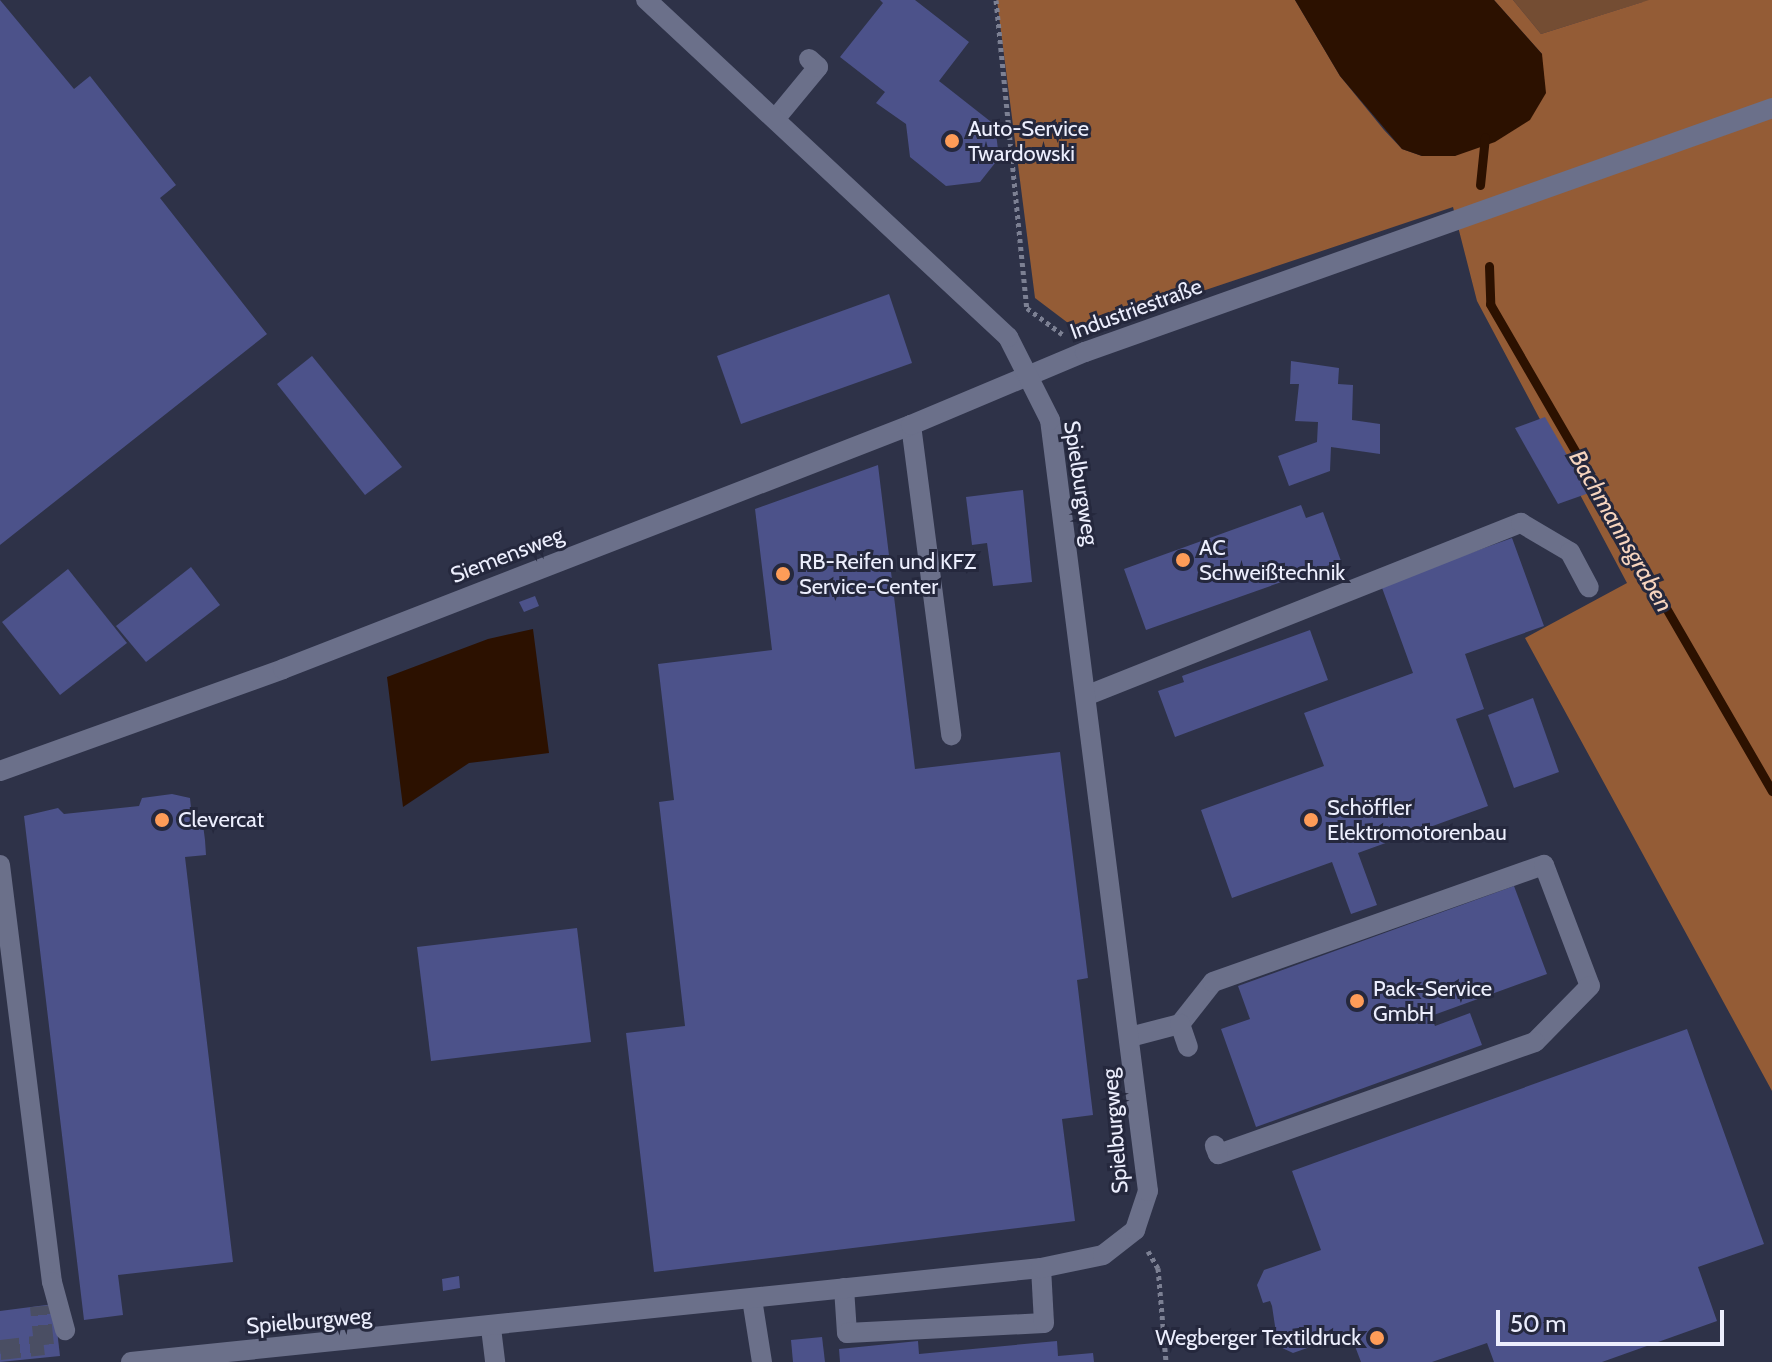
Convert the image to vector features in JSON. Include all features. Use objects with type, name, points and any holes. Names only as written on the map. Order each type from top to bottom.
[{"type":"street","points":[[646,0],[1008,337],[1028,379]]},
{"type":"street","points":[[776,118],[818,67]]},
{"type":"street","name":"Industriestraße","points":[[1028,379],[1085,352],[1772,108]]},
{"type":"street","name":"Siemensweg","points":[[0,771],[283,669],[1028,379]]},
{"type":"street","name":"Spielburgweg","points":[[131,1362],[491,1328],[1041,1268],[1103,1255],[1135,1230],[1148,1191],[1088,695],[1050,420],[1028,379]]},
{"type":"street","points":[[911,425],[951,735]]},
{"type":"street","points":[[1088,695],[1521,523],[1570,552],[1589,587]]},
{"type":"street","points":[[0,865],[52,1282],[65,1330]]},
{"type":"street","points":[[1130,1037],[1180,1024],[1213,982],[1544,865],[1590,986],[1535,1042],[1218,1154],[1215,1146]]},
{"type":"street","points":[[1180,1024],[1188,1047]]},
{"type":"street","points":[[844,1288],[847,1333],[1044,1323],[1041,1268]]},
{"type":"street","points":[[40,1306],[52,1282]]},
{"type":"street","points":[[752,1299],[762,1362]]},
{"type":"street","points":[[491,1328],[495,1362]]},
{"type":"path","points":[[996,0],[1027,308],[1085,352]]},
{"type":"path","points":[[1135,1230],[1158,1268],[1166,1362]]},
{"type":"shaded area","points":[[997,0],[1295,0],[1340,76],[1402,149],[1422,156],[1455,156],[1542,54],[1494,0],[1513,0],[1541,34],[1649,0],[1772,0],[1772,1091],[1525,638],[1627,583],[1477,301],[1453,207],[1080,332],[1035,298]]},
{"type":"shaded area","points":[[1295,0],[1494,0],[1542,54],[1546,93],[1530,120],[1495,142],[1455,156],[1422,156],[1402,149],[1340,76]]},
{"type":"shaded area","points":[[1513,0],[1699,0],[1643,2],[1541,34]]},
{"type":"shaded area","points":[[533,629],[549,753],[469,763],[403,807],[387,677],[488,639]]},
{"type":"building","points":[[0,0],[74,89],[90,76],[176,185],[160,198],[267,334],[0,545]]},
{"type":"building","points":[[880,0],[915,0],[969,42],[939,81],[995,125],[999,158],[980,182],[946,186],[910,157],[906,124],[876,103],[885,92],[840,57],[883,3]]},
{"type":"building","points":[[889,294],[912,363],[741,424],[717,356]]},
{"type":"building","points":[[312,356],[402,467],[365,495],[277,384]]},
{"type":"building","points":[[1291,361],[1339,368],[1338,384],[1353,385],[1352,420],[1380,424],[1380,454],[1331,447],[1330,471],[1289,486],[1278,456],[1317,442],[1318,422],[1295,421],[1299,384],[1290,384]]},
{"type":"building","points":[[1545,417],[1589,493],[1558,504],[1515,428]]},
{"type":"building","points":[[878,465],[915,769],[1060,752],[1088,978],[1077,980],[1093,1115],[1062,1119],[1075,1221],[654,1272],[626,1033],[685,1026],[659,802],[674,800],[658,664],[772,650],[755,509]]},
{"type":"building","points":[[1023,490],[1032,582],[993,586],[987,543],[972,545],[966,497]]},
{"type":"building","points":[[1301,505],[1306,518],[1323,512],[1341,561],[1146,630],[1124,569]]},
{"type":"building","points":[[1512,538],[1544,626],[1465,654],[1484,709],[1456,719],[1488,806],[1358,853],[1377,905],[1351,914],[1332,862],[1232,898],[1201,810],[1324,766],[1304,713],[1413,673],[1381,585]]},
{"type":"building","points":[[191,567],[220,605],[146,662],[116,626]]},
{"type":"building","points":[[68,569],[127,643],[60,695],[2,622]]},
{"type":"building","points":[[535,596],[539,606],[524,612],[519,602]]},
{"type":"building","points":[[1310,630],[1328,680],[1175,737],[1158,691],[1184,682],[1182,676]]},
{"type":"building","points":[[1533,698],[1559,772],[1514,788],[1488,715]]},
{"type":"building","points":[[172,794],[190,798],[192,818],[202,817],[205,840],[206,855],[185,857],[233,1262],[118,1275],[123,1315],[84,1320],[24,816],[58,808],[64,814],[139,806],[142,798]]},
{"type":"building","name":"Pack-Service GmbH","points":[[1514,886],[1547,974],[1431,1016],[1435,1026],[1470,1013],[1482,1045],[1256,1127],[1221,1029],[1250,1019],[1238,986]]},
{"type":"building","points":[[577,928],[591,1042],[431,1061],[417,947]]},
{"type":"building","points":[[1687,1029],[1764,1244],[1698,1267],[1717,1321],[1602,1362],[1494,1362],[1487,1343],[1432,1362],[1361,1362],[1350,1333],[1293,1353],[1278,1346],[1272,1306],[1270,1301],[1263,1303],[1257,1285],[1264,1270],[1321,1250],[1292,1171]]},
{"type":"building","points":[[459,1276],[460,1288],[443,1291],[442,1279]]},
{"type":"building","points":[[54,1304],[60,1356],[0,1362],[0,1311]]},
{"type":"building","points":[[822,1337],[825,1362],[793,1362],[791,1340]]},
{"type":"building","points":[[918,1341],[919,1354],[1057,1341],[1058,1356],[1093,1353],[1094,1362],[840,1362],[839,1349]]},
{"type":"waterway","name":"Bachmannsgraben","points":[[1480,185],[1485,137]]},
{"type":"waterway","name":"Bachmannsgraben","points":[[1489,266],[1490,304],[1772,791]]},
{"type":"tunnel","points":[[0,1350],[44,1345],[40,1306]]},
{"type":"place","name":"Auto-Service Twardowski","points":[[952,141]]},
{"type":"place","name":"AC Schweißtechnik","points":[[1183,560]]},
{"type":"place","name":"RB-Reifen und KFZ Service-Center","points":[[783,574]]},
{"type":"place","name":"Clevercat","points":[[162,820]]},
{"type":"place","name":"Schöffler Elektromotorenbau","points":[[1311,820]]},
{"type":"place","name":"Pack-Service GmbH","points":[[1357,1001]]},
{"type":"place","name":"Wegberger Textildruck","points":[[1377,1338]]}]
